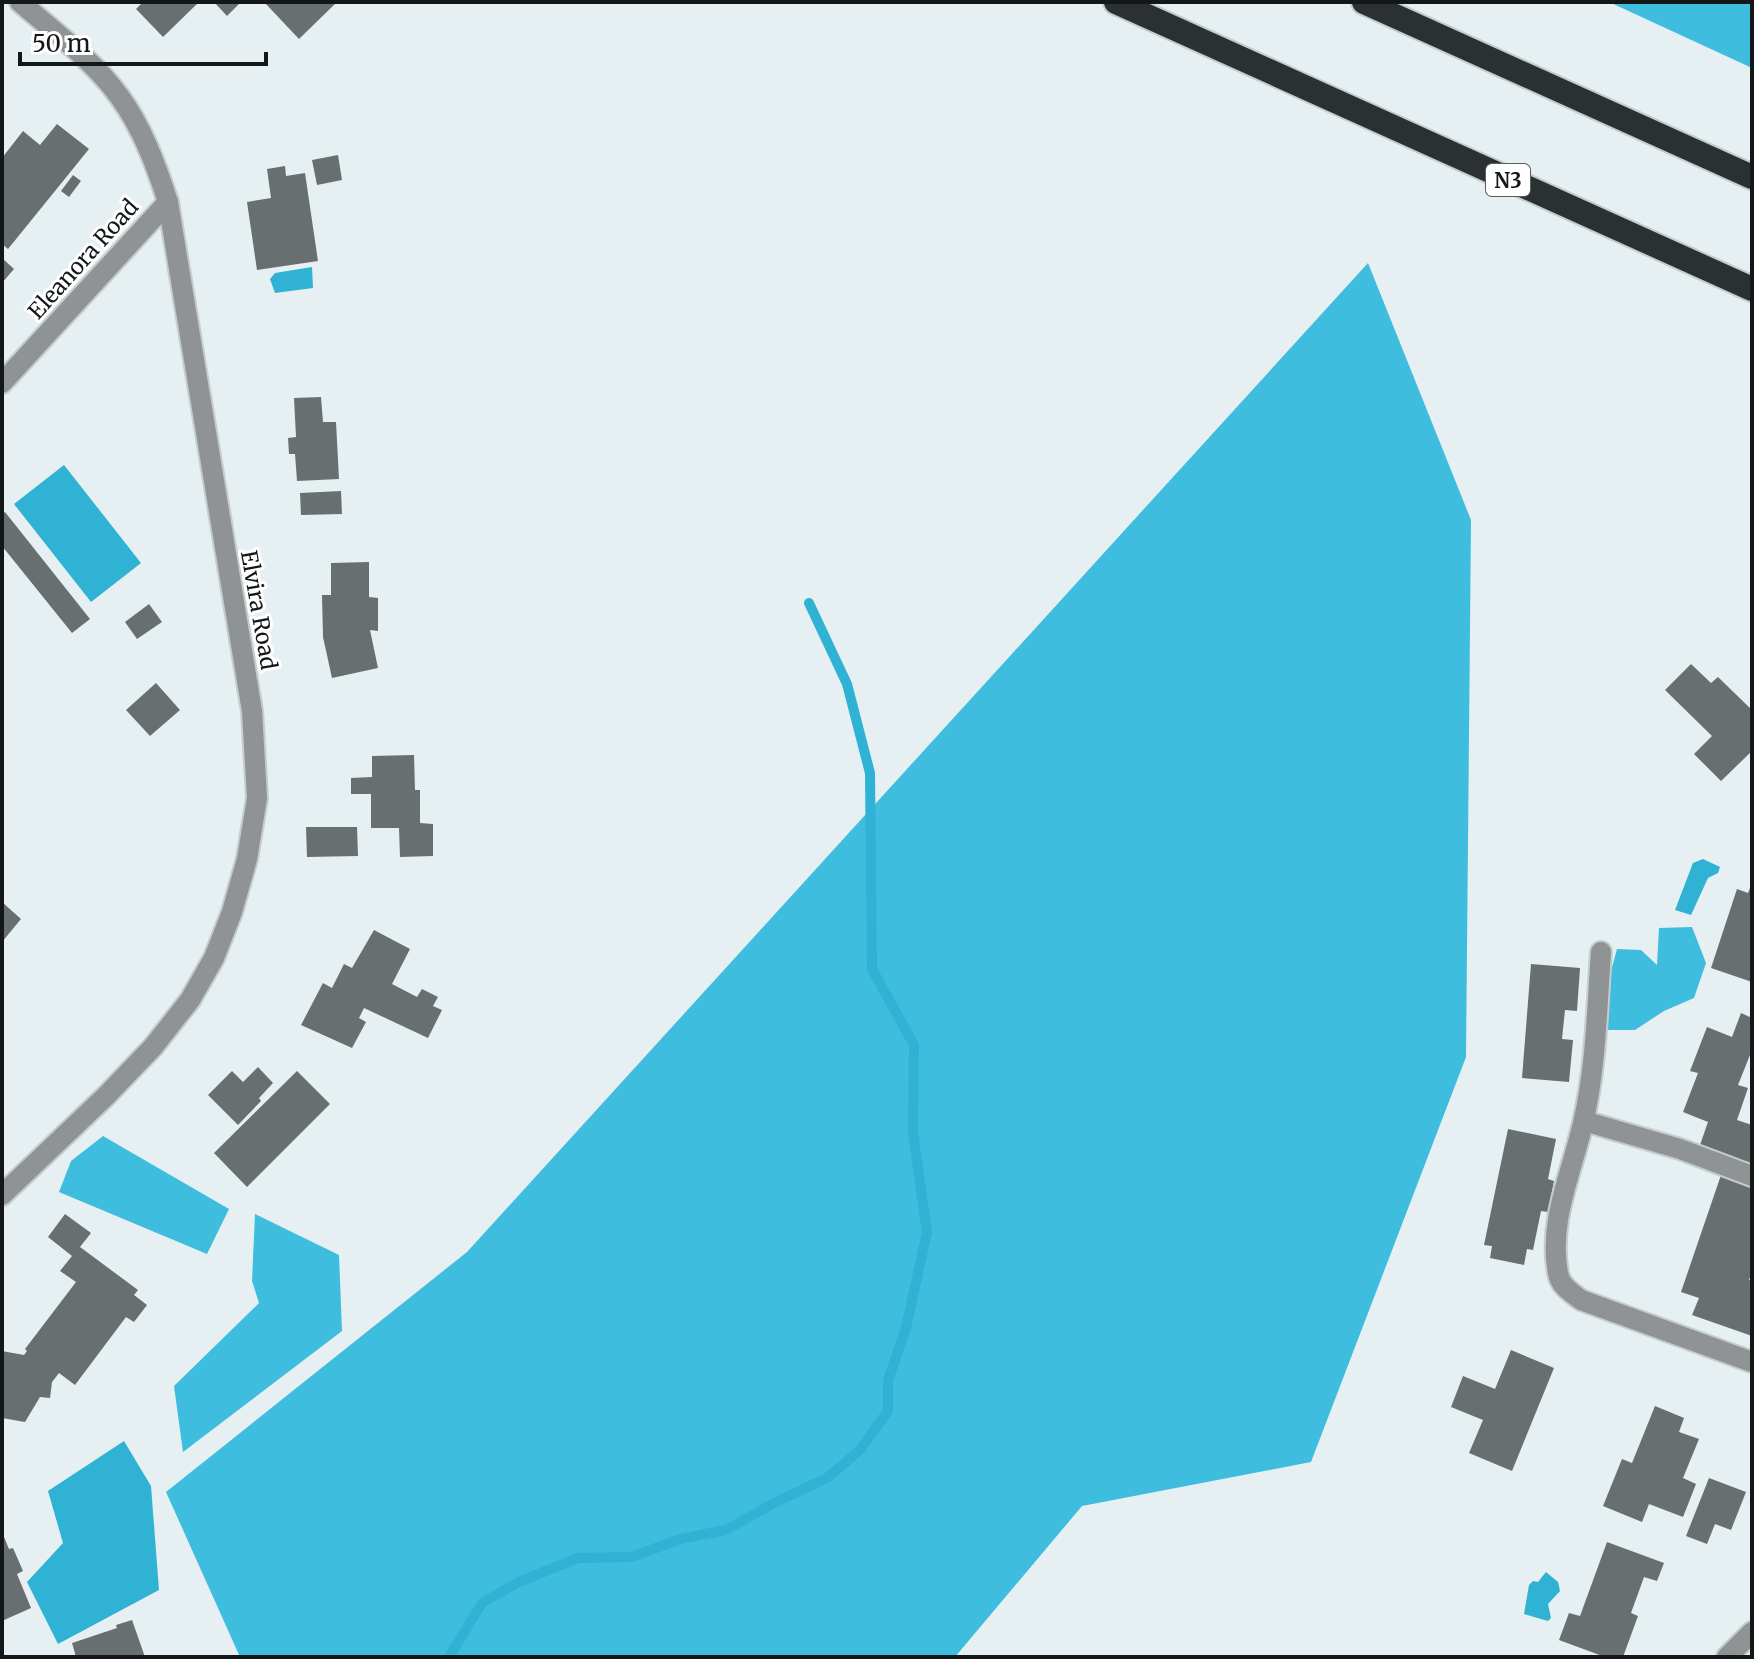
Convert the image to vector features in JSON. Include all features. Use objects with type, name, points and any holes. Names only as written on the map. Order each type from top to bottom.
[{"type":"highway","name":"N3","points":[[1116,2],[1752,289]]},
{"type":"highway","points":[[1364,2],[1752,177]]},
{"type":"street","name":"Elvira Road","points":[[2,1195],[106,1096],[153,1047],[190,1000],[214,958],[232,912],[247,859],[257,798],[252,711],[168,202],[141,134],[118,94],[77,51],[20,2]]},
{"type":"street","name":"Eleanora Road","points":[[2,383],[168,202]]},
{"type":"street","points":[[1601,952],[1584,1121],[1563,1193],[1558,1225],[1558,1277],[1565,1289],[1581,1300],[1752,1362]]},
{"type":"street","points":[[1584,1121],[1680,1149],[1752,1176]]},
{"type":"street","points":[[1727,1657],[1752,1632]]},
{"type":"shaded area","points":[[1609,2],[1752,2],[1752,68]]},
{"type":"shaded area","points":[[1368,263],[1471,520],[1466,1057],[1311,1462],[1082,1506],[955,1657],[240,1657],[166,1492],[467,1252]]},
{"type":"shaded area","points":[[312,267],[313,288],[275,293],[270,279],[275,273]]},
{"type":"shaded area","points":[[64,465],[141,563],[91,602],[14,504]]},
{"type":"shaded area","points":[[1703,859],[1720,867],[1718,873],[1708,878],[1691,915],[1675,910],[1693,863]]},
{"type":"shaded area","points":[[1692,927],[1706,963],[1694,998],[1664,1011],[1635,1030],[1605,1030],[1611,971],[1617,949],[1641,950],[1657,965],[1659,928]]},
{"type":"shaded area","points":[[103,1136],[229,1209],[207,1254],[59,1192],[71,1161]]},
{"type":"shaded area","points":[[255,1214],[339,1255],[342,1331],[183,1452],[174,1386],[259,1303],[252,1281]]},
{"type":"shaded area","points":[[124,1441],[151,1486],[159,1590],[58,1644],[27,1582],[63,1543],[48,1491]]},
{"type":"shaded area","points":[[1546,1572],[1558,1582],[1560,1591],[1548,1604],[1551,1618],[1548,1621],[1524,1614],[1529,1585],[1533,1581],[1538,1582]]},
{"type":"building","points":[[143,2],[199,2],[163,37],[136,9]]},
{"type":"building","points":[[214,2],[241,2],[227,16]]},
{"type":"building","points":[[264,2],[337,2],[299,39]]},
{"type":"building","points":[[57,124],[89,149],[8,249],[2,244],[2,158],[23,131],[40,145]]},
{"type":"building","points":[[338,155],[342,180],[317,185],[312,160]]},
{"type":"building","points":[[285,166],[286,176],[305,173],[318,261],[257,270],[247,202],[271,198],[267,169]]},
{"type":"building","points":[[73,175],[81,181],[69,197],[61,191]]},
{"type":"building","points":[[2,258],[14,269],[2,283]]},
{"type":"building","points":[[321,397],[323,422],[336,422],[339,479],[297,481],[295,454],[289,454],[288,438],[296,437],[294,398]]},
{"type":"building","points":[[341,491],[342,514],[301,515],[300,493]]},
{"type":"building","points":[[5,512],[90,619],[72,633],[2,546],[2,514]]},
{"type":"building","points":[[369,562],[369,597],[378,598],[378,631],[370,630],[378,668],[332,678],[323,637],[322,595],[331,595],[331,563]]},
{"type":"building","points":[[149,604],[162,622],[137,639],[125,622]]},
{"type":"building","points":[[1691,664],[1711,683],[1718,677],[1752,710],[1752,751],[1721,781],[1694,754],[1712,736],[1665,690]]},
{"type":"building","points":[[156,683],[180,710],[150,736],[126,710]]},
{"type":"building","points":[[414,755],[415,790],[420,790],[420,823],[433,824],[433,856],[400,857],[399,828],[371,828],[371,794],[351,794],[351,778],[372,777],[372,756]]},
{"type":"building","points":[[306,827],[357,827],[358,856],[307,857]]},
{"type":"building","points":[[1752,883],[1752,982],[1711,968],[1737,889],[1748,893]]},
{"type":"building","points":[[2,902],[21,919],[2,942]]},
{"type":"building","points":[[374,930],[410,949],[392,984],[417,997],[422,989],[438,997],[433,1006],[442,1010],[428,1038],[364,1008],[359,1018],[366,1022],[352,1048],[301,1025],[323,983],[332,988],[344,964],[352,968]]},
{"type":"building","points":[[1531,964],[1580,968],[1577,1011],[1565,1010],[1562,1039],[1573,1040],[1569,1082],[1522,1078]]},
{"type":"building","points":[[1741,1013],[1752,1018],[1752,1050],[1738,1085],[1748,1088],[1737,1120],[1752,1125],[1752,1165],[1700,1145],[1708,1122],[1683,1112],[1698,1073],[1690,1071],[1707,1027],[1732,1037]]},
{"type":"building","points":[[258,1067],[273,1083],[238,1125],[208,1095],[232,1071],[243,1082]]},
{"type":"building","points":[[297,1071],[330,1104],[247,1187],[214,1153]]},
{"type":"building","points":[[1508,1129],[1556,1139],[1548,1179],[1554,1181],[1548,1212],[1541,1211],[1533,1250],[1527,1249],[1524,1265],[1490,1258],[1492,1246],[1484,1245]]},
{"type":"building","points":[[1721,1175],[1752,1186],[1752,1271],[1749,1280],[1752,1281],[1752,1336],[1692,1315],[1699,1298],[1681,1292]]},
{"type":"building","points":[[65,1214],[91,1233],[80,1247],[138,1290],[134,1295],[147,1305],[134,1322],[126,1317],[75,1385],[59,1373],[52,1382],[50,1398],[40,1397],[25,1422],[2,1418],[2,1351],[24,1355],[25,1349],[76,1282],[60,1271],[72,1256],[48,1237]]},
{"type":"building","points":[[1511,1350],[1554,1368],[1512,1471],[1469,1453],[1483,1420],[1451,1407],[1463,1376],[1495,1389]]},
{"type":"building","points":[[1655,1406],[1684,1418],[1679,1432],[1699,1439],[1683,1478],[1696,1484],[1683,1517],[1649,1504],[1642,1522],[1603,1506],[1622,1459],[1632,1463]]},
{"type":"building","points":[[1709,1478],[1746,1492],[1731,1530],[1715,1524],[1707,1544],[1686,1536]]},
{"type":"building","points":[[2,1532],[23,1571],[17,1574],[31,1608],[2,1621]]},
{"type":"building","points":[[1607,1542],[1664,1563],[1657,1581],[1644,1577],[1631,1613],[1638,1616],[1623,1657],[1605,1657],[1559,1640],[1569,1613],[1580,1616]]},
{"type":"building","points":[[132,1620],[145,1657],[76,1657],[72,1643]]},
{"type":"waterway","points":[[449,1657],[482,1603],[519,1582],[578,1558],[632,1557],[680,1539],[726,1530],[827,1478],[860,1450],[888,1411],[888,1380],[906,1328],[927,1232],[913,1133],[914,1045],[872,969],[870,773],[847,684],[809,603]]}]
